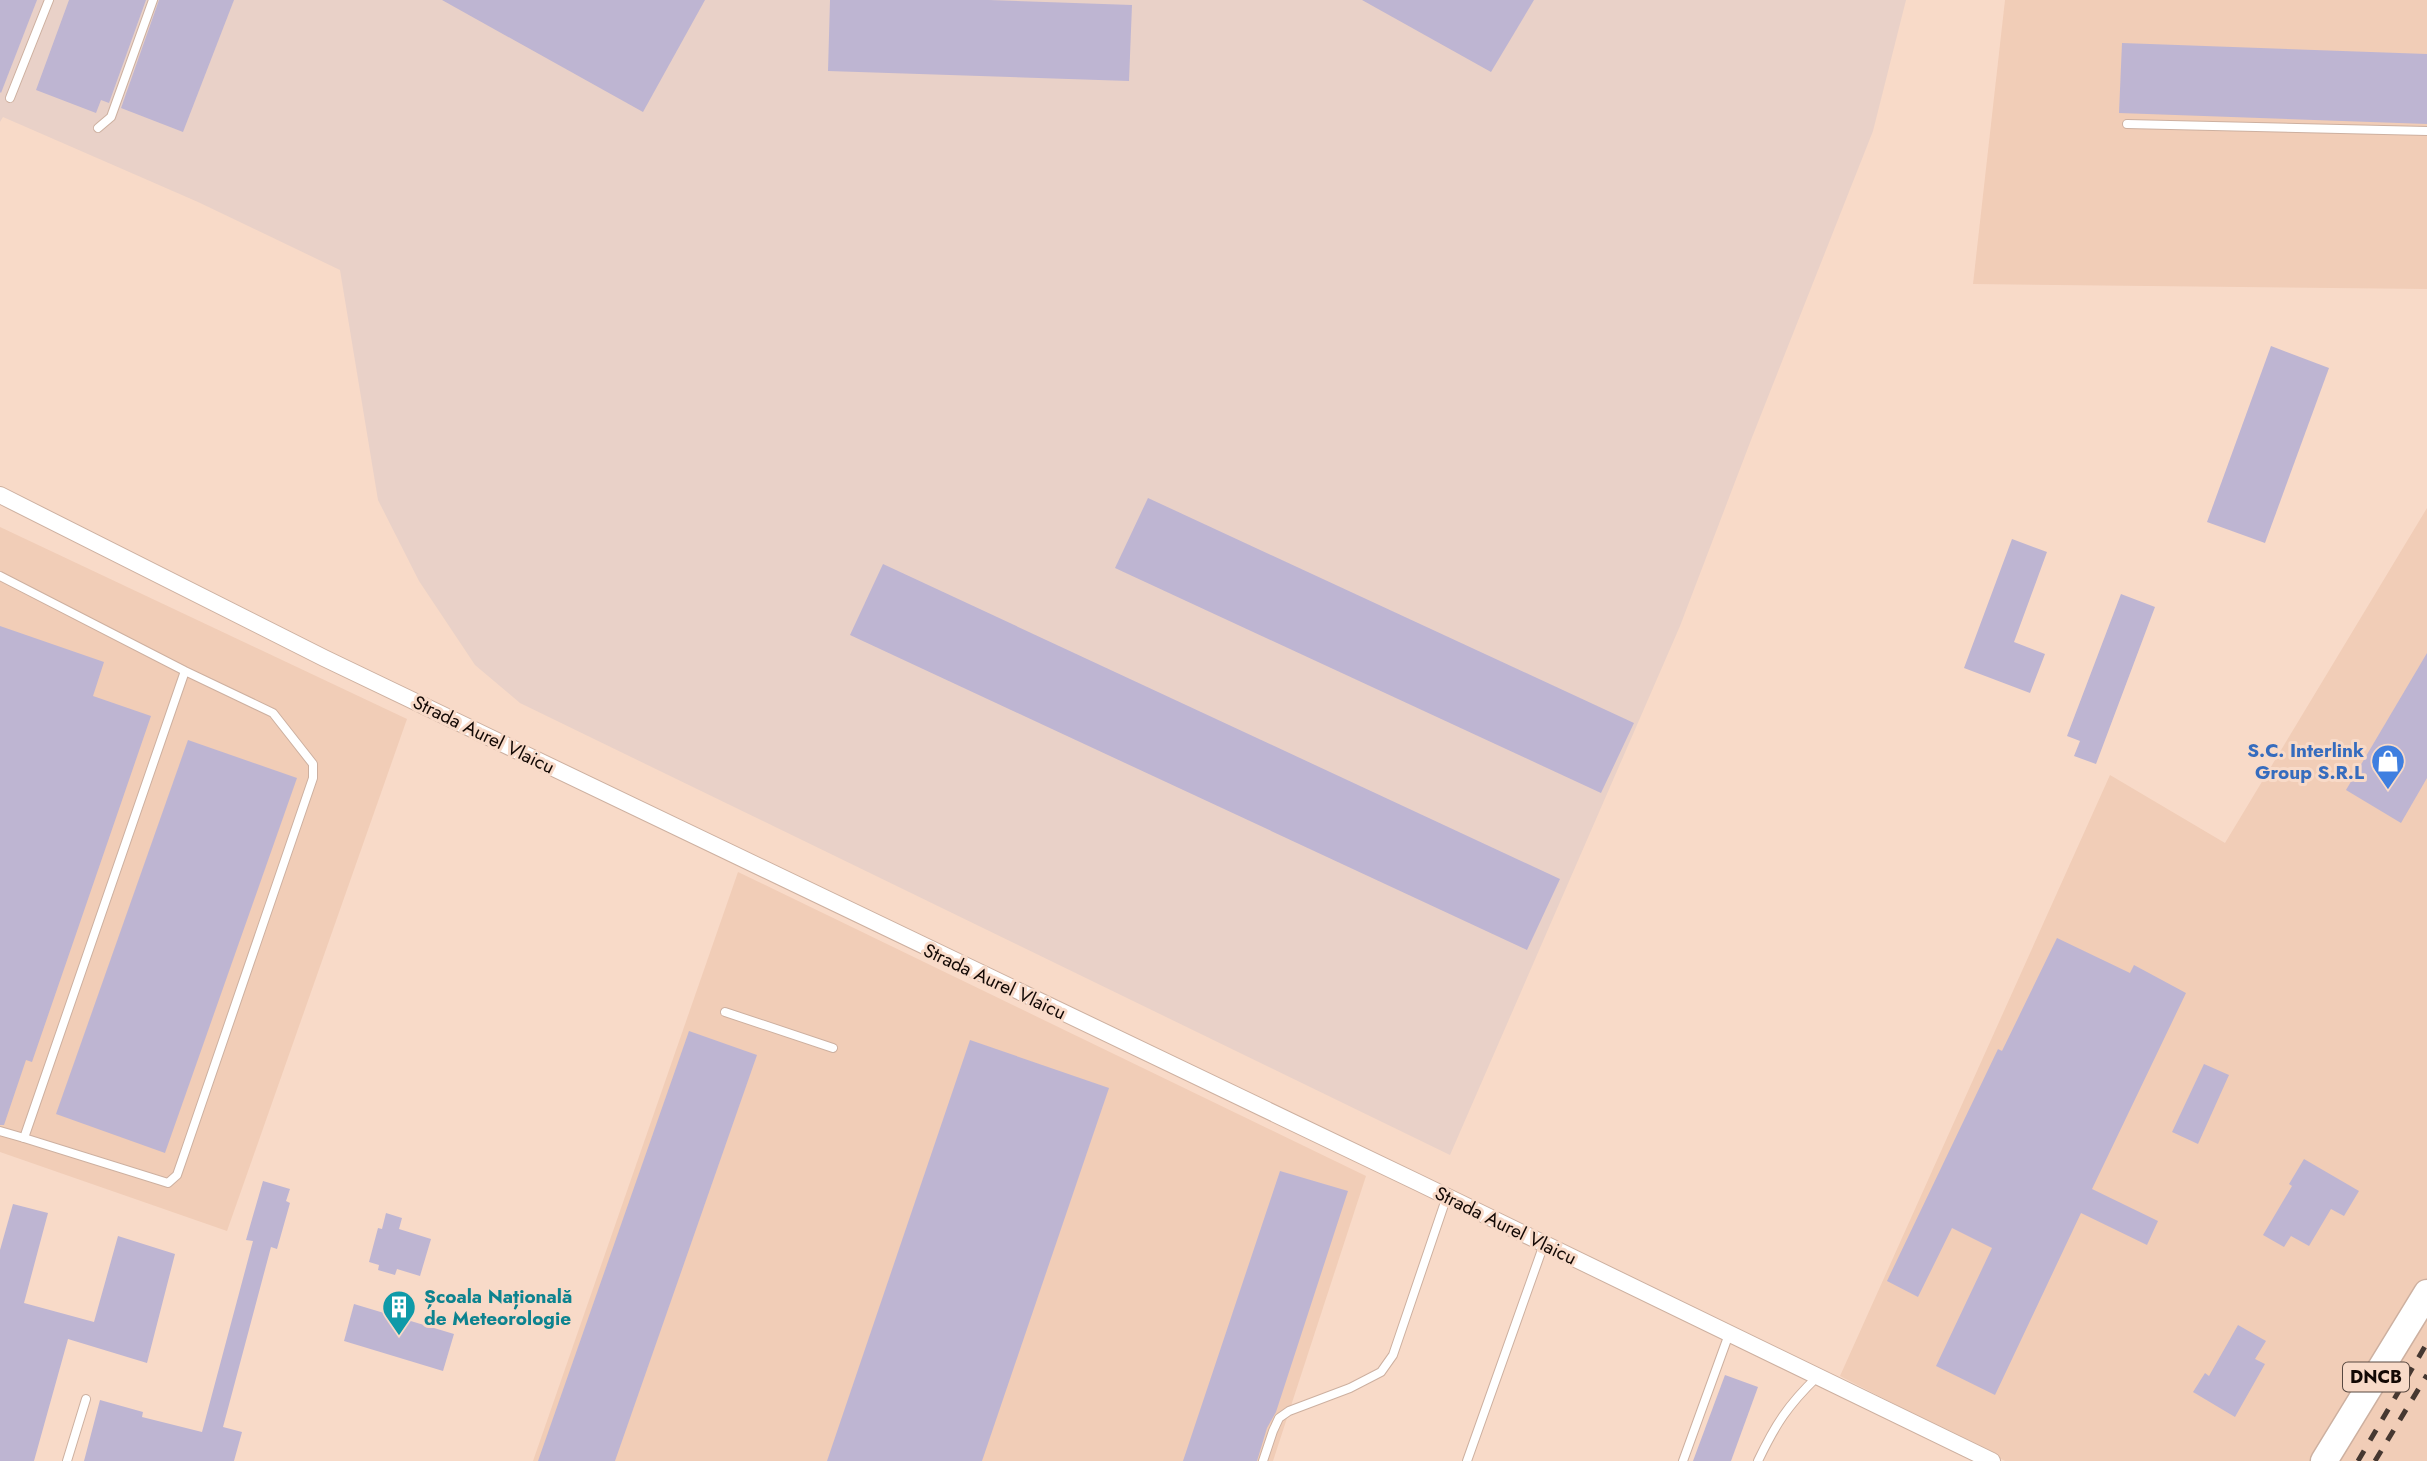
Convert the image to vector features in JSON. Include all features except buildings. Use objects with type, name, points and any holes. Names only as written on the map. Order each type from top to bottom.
[{"type":"main road","name":"DNCB","points":[[2324,1461],[2427,1293]]},
{"type":"street","name":"Strada Aurel Vlaicu","points":[[0,495],[324,658],[1447,1196],[1992,1461]]},
{"type":"lane","points":[[9,98],[50,0]]},
{"type":"lane","points":[[98,128],[111,117],[153,0]]},
{"type":"lane","points":[[2127,124],[2427,131]]},
{"type":"lane","points":[[0,576],[273,713],[313,764],[313,778],[177,1175],[168,1183],[0,1131]]},
{"type":"lane","points":[[24,1138],[185,671]]},
{"type":"lane","points":[[724,1012],[833,1048]]},
{"type":"lane","points":[[1263,1461],[1279,1419],[1289,1410],[1350,1388],[1381,1371],[1394,1355],[1447,1196]]},
{"type":"lane","points":[[1467,1461],[1544,1244]]},
{"type":"lane","points":[[1683,1461],[1729,1334]]},
{"type":"lane","points":[[1758,1461],[1772,1431],[1792,1401],[1817,1377]]},
{"type":"lane","points":[[67,1461],[86,1399]]},
{"type":"shaded area","points":[[0,0],[1906,0],[1873,131],[1680,626],[1450,1155],[520,703],[475,665],[419,581],[378,500],[340,270],[198,202],[3,117],[0,122]]},
{"type":"shaded area","points":[[2005,0],[2427,0],[2427,289],[1973,284]]},
{"type":"shaded area","points":[[2427,508],[2427,1461],[2005,1461],[1840,1376],[2110,775],[2225,843]]},
{"type":"shaded area","points":[[0,527],[407,719],[227,1231],[0,1152]]},
{"type":"shaded area","points":[[738,872],[1366,1176],[1273,1461],[533,1461]]},
{"type":"railway","points":[[2358,1461],[2427,1343]]},
{"type":"railway","points":[[2375,1461],[2427,1375]]},
{"type":"place","name":"S.C. Interlink Group S.R.L","points":[[2388,791]]},
{"type":"place","name":"Școala Națională de Meteorologie","points":[[399,1337]]}]
